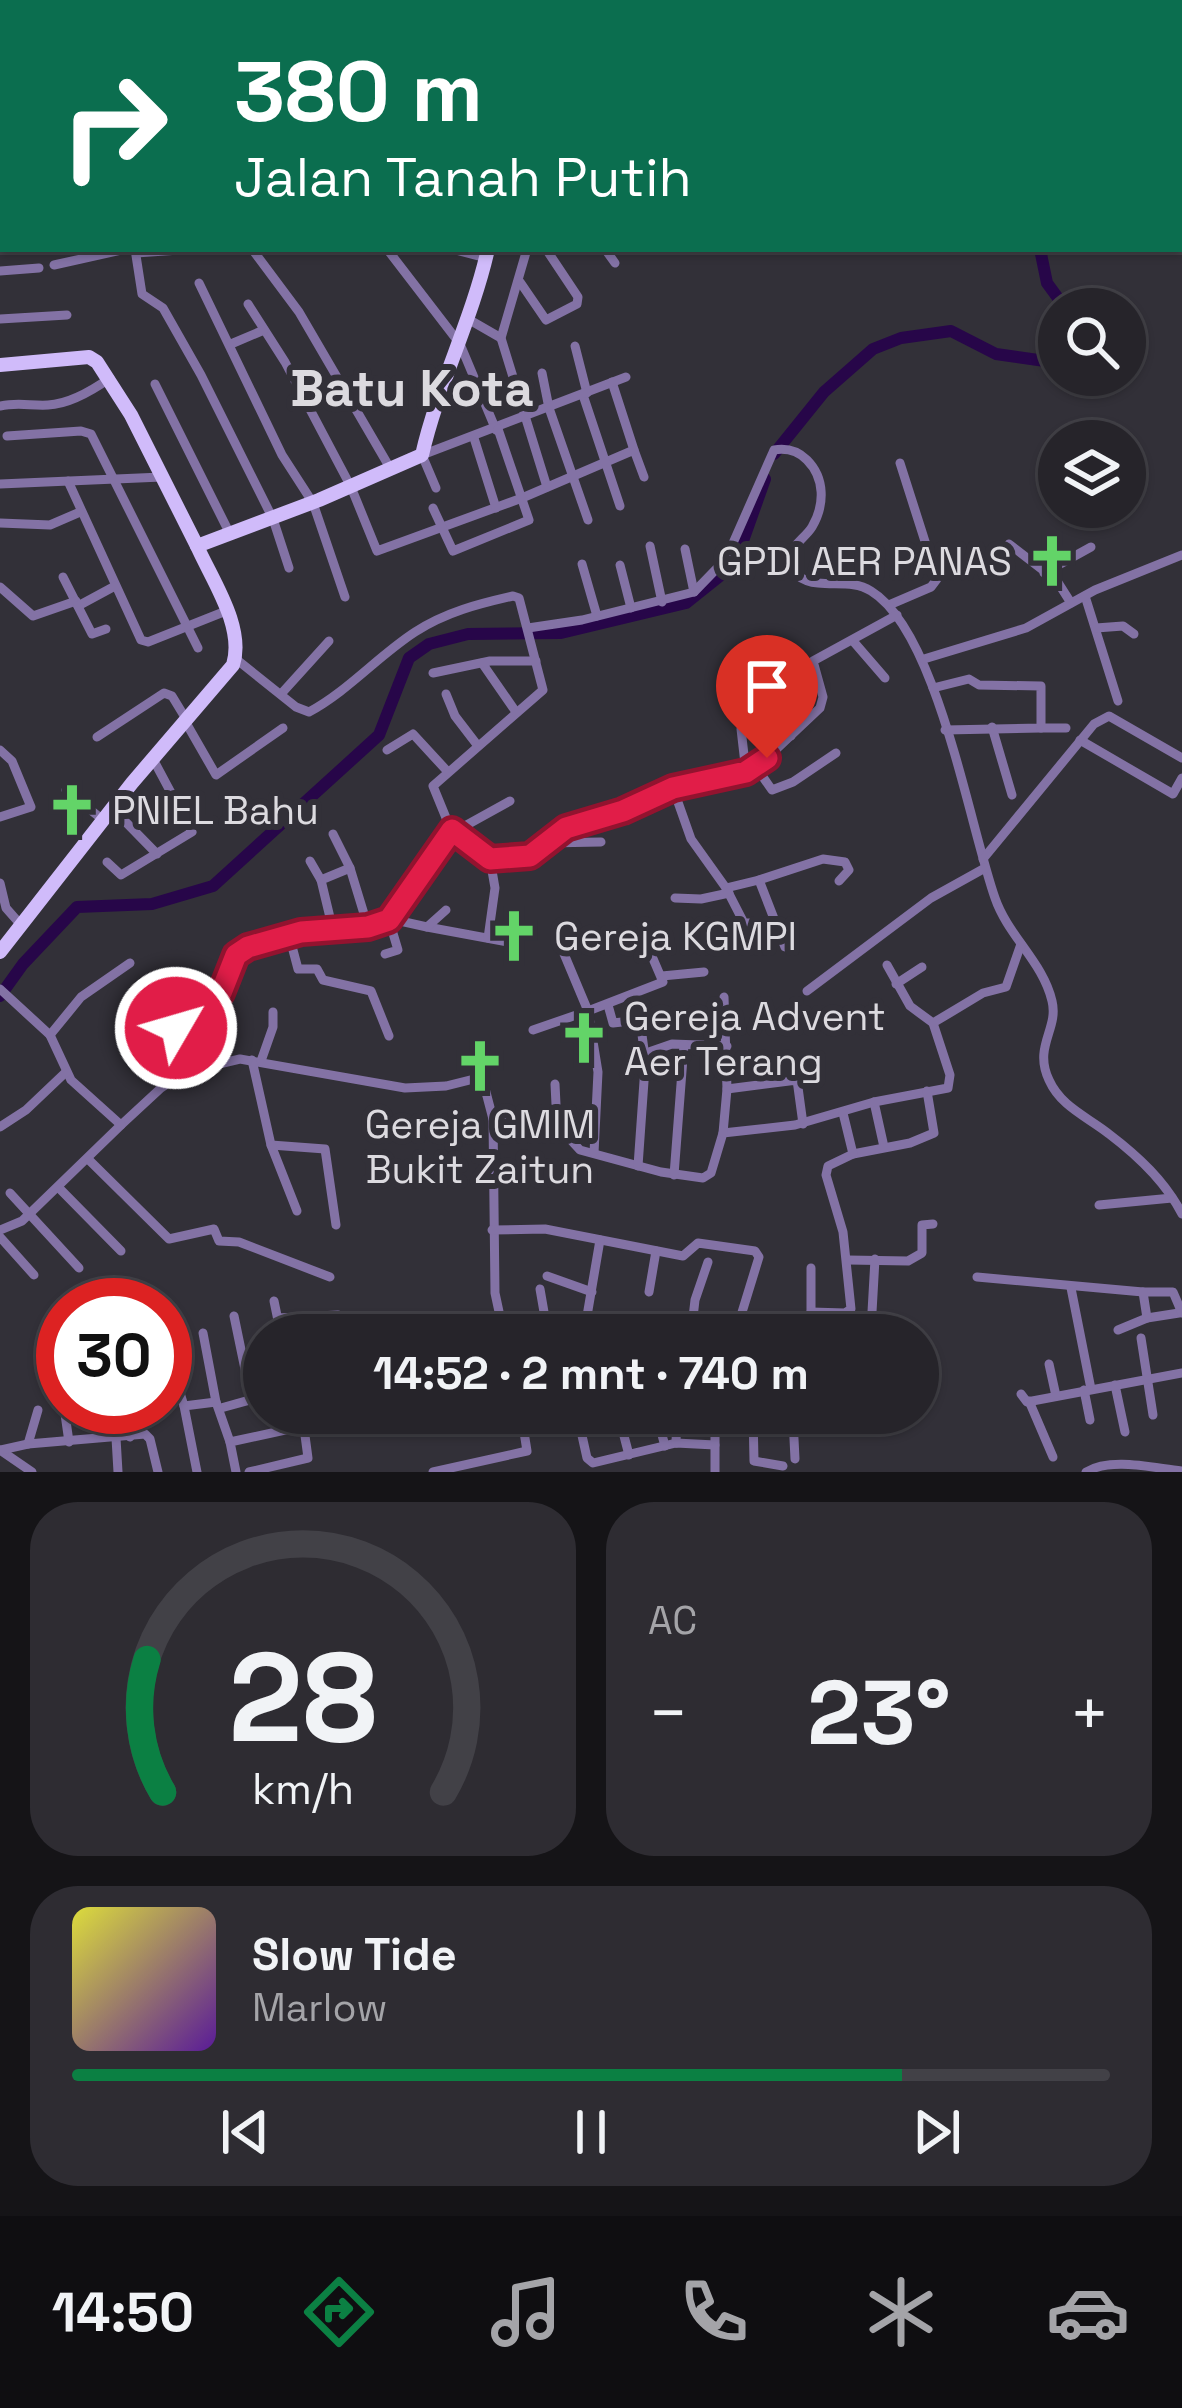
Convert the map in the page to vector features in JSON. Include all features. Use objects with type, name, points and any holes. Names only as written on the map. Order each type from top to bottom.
[{"type":"main road","points":[[197,546],[422,455],[487,253]]},
{"type":"main road","points":[[0,364],[90,357],[110,378],[197,546],[236,637],[236,659],[0,952]]},
{"type":"street","points":[[132,252],[142,294],[163,308],[273,518],[289,568]]},
{"type":"street","points":[[254,252],[299,312],[390,468]]},
{"type":"street","points":[[389,252],[460,344],[530,520],[452,550],[434,508]]},
{"type":"street","points":[[526,252],[501,338],[548,488]]},
{"type":"street","points":[[520,282],[546,320],[577,304],[578,296],[548,252]]},
{"type":"street","points":[[606,252],[614,263]]},
{"type":"street","points":[[54,265],[91,253]]},
{"type":"street","points":[[0,272],[39,268]]},
{"type":"street","points":[[200,283],[283,455],[313,502],[345,597]]},
{"type":"street","points":[[248,304],[285,362],[351,487],[377,551],[548,488],[634,450]]},
{"type":"street","points":[[0,319],[67,315]]},
{"type":"street","points":[[468,319],[501,338]]},
{"type":"street","points":[[231,344],[264,330]]},
{"type":"street","points":[[575,346],[604,464],[620,506]]},
{"type":"street","points":[[542,373],[549,408],[588,520]]},
{"type":"street","points":[[436,488],[422,455],[626,377]]},
{"type":"street","points":[[0,406],[57,404],[110,378]]},
{"type":"street","points":[[612,382],[644,477]]},
{"type":"street","points":[[155,384],[230,534]]},
{"type":"street","points":[[7,436],[86,431],[116,480],[198,648]]},
{"type":"street","points":[[474,438],[496,508]]},
{"type":"street","points":[[529,634],[694,592],[726,560],[764,469],[778,448],[795,451],[814,470],[821,491],[812,527],[791,552],[790,566],[800,578],[860,585],[890,605],[924,659],[1000,912],[1039,969],[1053,1005],[1042,1054],[1054,1091],[1138,1158],[1179,1206]]},
{"type":"street","points":[[890,605],[932,587],[937,579],[900,464]]},
{"type":"street","points":[[0,484],[162,477]]},
{"type":"street","points":[[68,481],[140,640],[148,642],[226,611]]},
{"type":"street","points":[[0,523],[50,525],[80,512]]},
{"type":"street","points":[[1009,544],[1057,580],[1071,603]]},
{"type":"street","points":[[650,546],[662,602]]},
{"type":"street","points":[[1044,573],[1091,547]]},
{"type":"street","points":[[685,549],[694,592]]},
{"type":"street","points":[[924,659],[1026,628],[1085,596],[1182,555]]},
{"type":"street","points":[[582,564],[597,616]]},
{"type":"street","points":[[620,565],[631,608]]},
{"type":"street","points":[[63,577],[92,634],[106,629]]},
{"type":"street","points":[[0,587],[33,616],[115,586]]},
{"type":"street","points":[[1085,596],[1118,701]]},
{"type":"street","points":[[236,659],[303,712],[312,712],[412,634],[473,605],[516,597],[522,602],[543,690],[433,789],[453,831],[490,859],[530,856],[566,828],[623,811],[673,788],[751,769],[823,703],[813,661],[898,615]]},
{"type":"street","points":[[1096,628],[1123,626],[1134,634]]},
{"type":"street","points":[[281,694],[328,640]]},
{"type":"street","points":[[853,641],[885,678]]},
{"type":"street","points":[[433,673],[482,663],[536,661]]},
{"type":"street","points":[[482,663],[516,712]]},
{"type":"street","points":[[933,688],[984,674]]},
{"type":"street","points":[[968,679],[979,686],[1041,686],[1041,728]]},
{"type":"street","points":[[771,690],[791,736]]},
{"type":"street","points":[[97,737],[164,693],[172,696],[216,775],[283,728]]},
{"type":"street","points":[[446,694],[455,716],[478,746]]},
{"type":"street","points":[[807,991],[984,863],[1094,724],[1109,716],[1182,758]]},
{"type":"street","points":[[992,727],[1012,795]]},
{"type":"street","points":[[945,730],[1066,728]]},
{"type":"street","points":[[741,730],[751,769],[772,790],[836,753]]},
{"type":"street","points":[[387,750],[413,734],[448,772]]},
{"type":"street","points":[[1080,740],[1173,794],[1182,778]]},
{"type":"street","points":[[0,750],[12,761],[31,808],[0,817]]},
{"type":"street","points":[[107,862],[121,875],[193,830],[153,758]]},
{"type":"street","points":[[673,788],[691,839],[744,923],[770,923]]},
{"type":"street","points":[[66,790],[107,814],[158,854]]},
{"type":"street","points":[[390,920],[453,831],[511,801]]},
{"type":"street","points":[[333,834],[350,868],[368,927]]},
{"type":"street","points":[[546,842],[601,842]]},
{"type":"street","points":[[488,938],[495,888],[490,859]]},
{"type":"street","points":[[675,898],[701,898],[823,859],[845,862],[849,870],[838,880]]},
{"type":"street","points":[[310,861],[321,880],[333,930]]},
{"type":"street","points":[[321,880],[350,868]]},
{"type":"street","points":[[759,880],[785,946]]},
{"type":"street","points":[[0,883],[6,908],[22,926]]},
{"type":"street","points":[[737,908],[738,928]]},
{"type":"street","points":[[427,927],[446,910]]},
{"type":"street","points":[[385,954],[398,950],[390,920]]},
{"type":"street","points":[[185,1072],[177,1051],[179,1019],[221,993],[236,955],[289,935],[368,927],[390,920],[508,942]]},
{"type":"street","points":[[289,935],[298,969],[314,969],[323,980],[371,991],[389,1036]]},
{"type":"street","points":[[934,1023],[983,993],[1006,987],[1021,944]]},
{"type":"street","points":[[533,1030],[661,985],[662,976],[648,947]]},
{"type":"street","points":[[562,949],[588,1011],[598,1072],[594,1154]]},
{"type":"street","points":[[50,1035],[81,997],[130,963]]},
{"type":"street","points":[[723,1133],[802,1124],[874,1102],[949,1088],[952,1083],[934,1023],[910,1006],[887,965]]},
{"type":"street","points":[[896,984],[922,967]]},
{"type":"street","points":[[662,976],[704,972]]},
{"type":"street","points":[[0,989],[50,1035],[66,1072],[121,1125]]},
{"type":"street","points":[[493,1119],[556,1125],[580,1150],[674,1175],[706,1177],[723,1133],[727,1088],[724,997]]},
{"type":"street","points":[[608,1005],[613,1023],[640,1019],[645,1058],[638,1166]]},
{"type":"street","points":[[273,1012],[273,1027],[256,1060],[271,1145],[297,1211]]},
{"type":"street","points":[[674,1175],[684,1045]]},
{"type":"street","points":[[645,1058],[655,1048],[727,1046]]},
{"type":"street","points":[[34,1275],[0,1233],[28,1215],[121,1125],[185,1072],[228,1060],[256,1060],[404,1088],[446,1086],[480,1076],[493,1119],[492,1230],[500,1314]]},
{"type":"street","points":[[0,1127],[66,1072]]},
{"type":"street","points":[[727,1088],[797,1080],[802,1124]]},
{"type":"street","points":[[555,1084],[556,1125]]},
{"type":"street","points":[[811,1268],[811,1312],[849,1312],[848,1260],[826,1170],[853,1154],[910,1144],[934,1132],[927,1091]]},
{"type":"street","points":[[874,1102],[884,1147]]},
{"type":"street","points":[[843,1113],[853,1154]]},
{"type":"street","points":[[271,1145],[325,1149],[336,1225]]},
{"type":"street","points":[[88,1160],[164,1235],[175,1240],[214,1229],[219,1241],[239,1242],[330,1277]]},
{"type":"street","points":[[59,1188],[121,1251]]},
{"type":"street","points":[[10,1193],[79,1268]]},
{"type":"street","points":[[1100,1205],[1179,1206]]},
{"type":"street","points":[[848,1260],[917,1258],[922,1253],[922,1225],[933,1224]]},
{"type":"street","points":[[492,1230],[545,1228],[685,1256],[698,1243],[758,1252],[742,1314]]},
{"type":"street","points":[[587,1314],[600,1240]]},
{"type":"street","points":[[649,1292],[656,1251]]},
{"type":"street","points":[[872,1312],[875,1259]]},
{"type":"street","points":[[693,1314],[709,1262]]},
{"type":"street","points":[[547,1276],[592,1292]]},
{"type":"street","points":[[977,1277],[1071,1288],[1173,1292],[1180,1313],[1147,1318],[1118,1330]]},
{"type":"street","points":[[1071,1288],[1090,1420]]},
{"type":"street","points":[[540,1289],[544,1314]]},
{"type":"street","points":[[1143,1292],[1147,1318]]},
{"type":"street","points":[[274,1300],[277,1314]]},
{"type":"street","points":[[234,1316],[243,1360]]},
{"type":"street","points":[[203,1333],[236,1472]]},
{"type":"street","points":[[1141,1338],[1153,1415]]},
{"type":"street","points":[[1049,1364],[1055,1396]]},
{"type":"street","points":[[1053,1457],[1025,1398],[1182,1374]]},
{"type":"street","points":[[1115,1384],[1124,1432]]},
{"type":"street","points":[[192,1406],[243,1400]]},
{"type":"street","points":[[28,1444],[36,1417]]},
{"type":"street","points":[[68,1434],[69,1442]]},
{"type":"street","points":[[190,1434],[197,1472]]},
{"type":"street","points":[[230,1442],[254,1434]]},
{"type":"street","points":[[249,1472],[308,1458],[305,1434]]},
{"type":"street","points":[[433,1472],[527,1451],[524,1434]]},
{"type":"street","points":[[582,1434],[589,1461],[670,1444],[715,1445]]},
{"type":"street","points":[[624,1434],[629,1455]]},
{"type":"street","points":[[665,1434],[670,1444]]},
{"type":"street","points":[[670,1444],[672,1434]]},
{"type":"street","points":[[715,1434],[716,1472]]},
{"type":"street","points":[[754,1434],[755,1464],[783,1466]]},
{"type":"street","points":[[794,1434],[795,1459]]},
{"type":"street","points":[[1,1446],[149,1436],[158,1472]]},
{"type":"street","points":[[116,1438],[118,1472]]},
{"type":"street","points":[[1,1446],[32,1472]]},
{"type":"street","points":[[1086,1472],[1117,1466],[1182,1471]]},
{"type":"waterway","points":[[1041,252],[1051,288]]},
{"type":"waterway","points":[[774,454],[824,392],[873,349],[901,338],[951,331],[996,354],[1038,360]]},
{"type":"waterway","points":[[0,996],[77,907],[152,904],[213,886],[379,735],[409,658],[429,644],[468,634],[561,633],[686,603],[721,575],[739,552],[765,479]]},
{"type":"place","name":"GPDI AER PANAS","points":[[1052,561]]},
{"type":"place","name":"PNIEL Bahu","points":[[72,810]]},
{"type":"place","name":"Gereja KGMPI","points":[[514,936]]},
{"type":"place","name":"Gereja Advent Aer Terang","points":[[584,1038]]},
{"type":"place","name":"Gereja GMIM Bukit Zaitun","points":[[480,1066]]},
{"type":"district","name":"Batu Kota","points":[[412,388]]},
{"type":"route","points":[[176,1028],[185,1012],[221,993],[236,955],[248,947],[301,932],[368,927],[391,919],[452,830],[490,859],[530,856],[566,828],[623,811],[673,788],[746,772],[767,758]]}]
